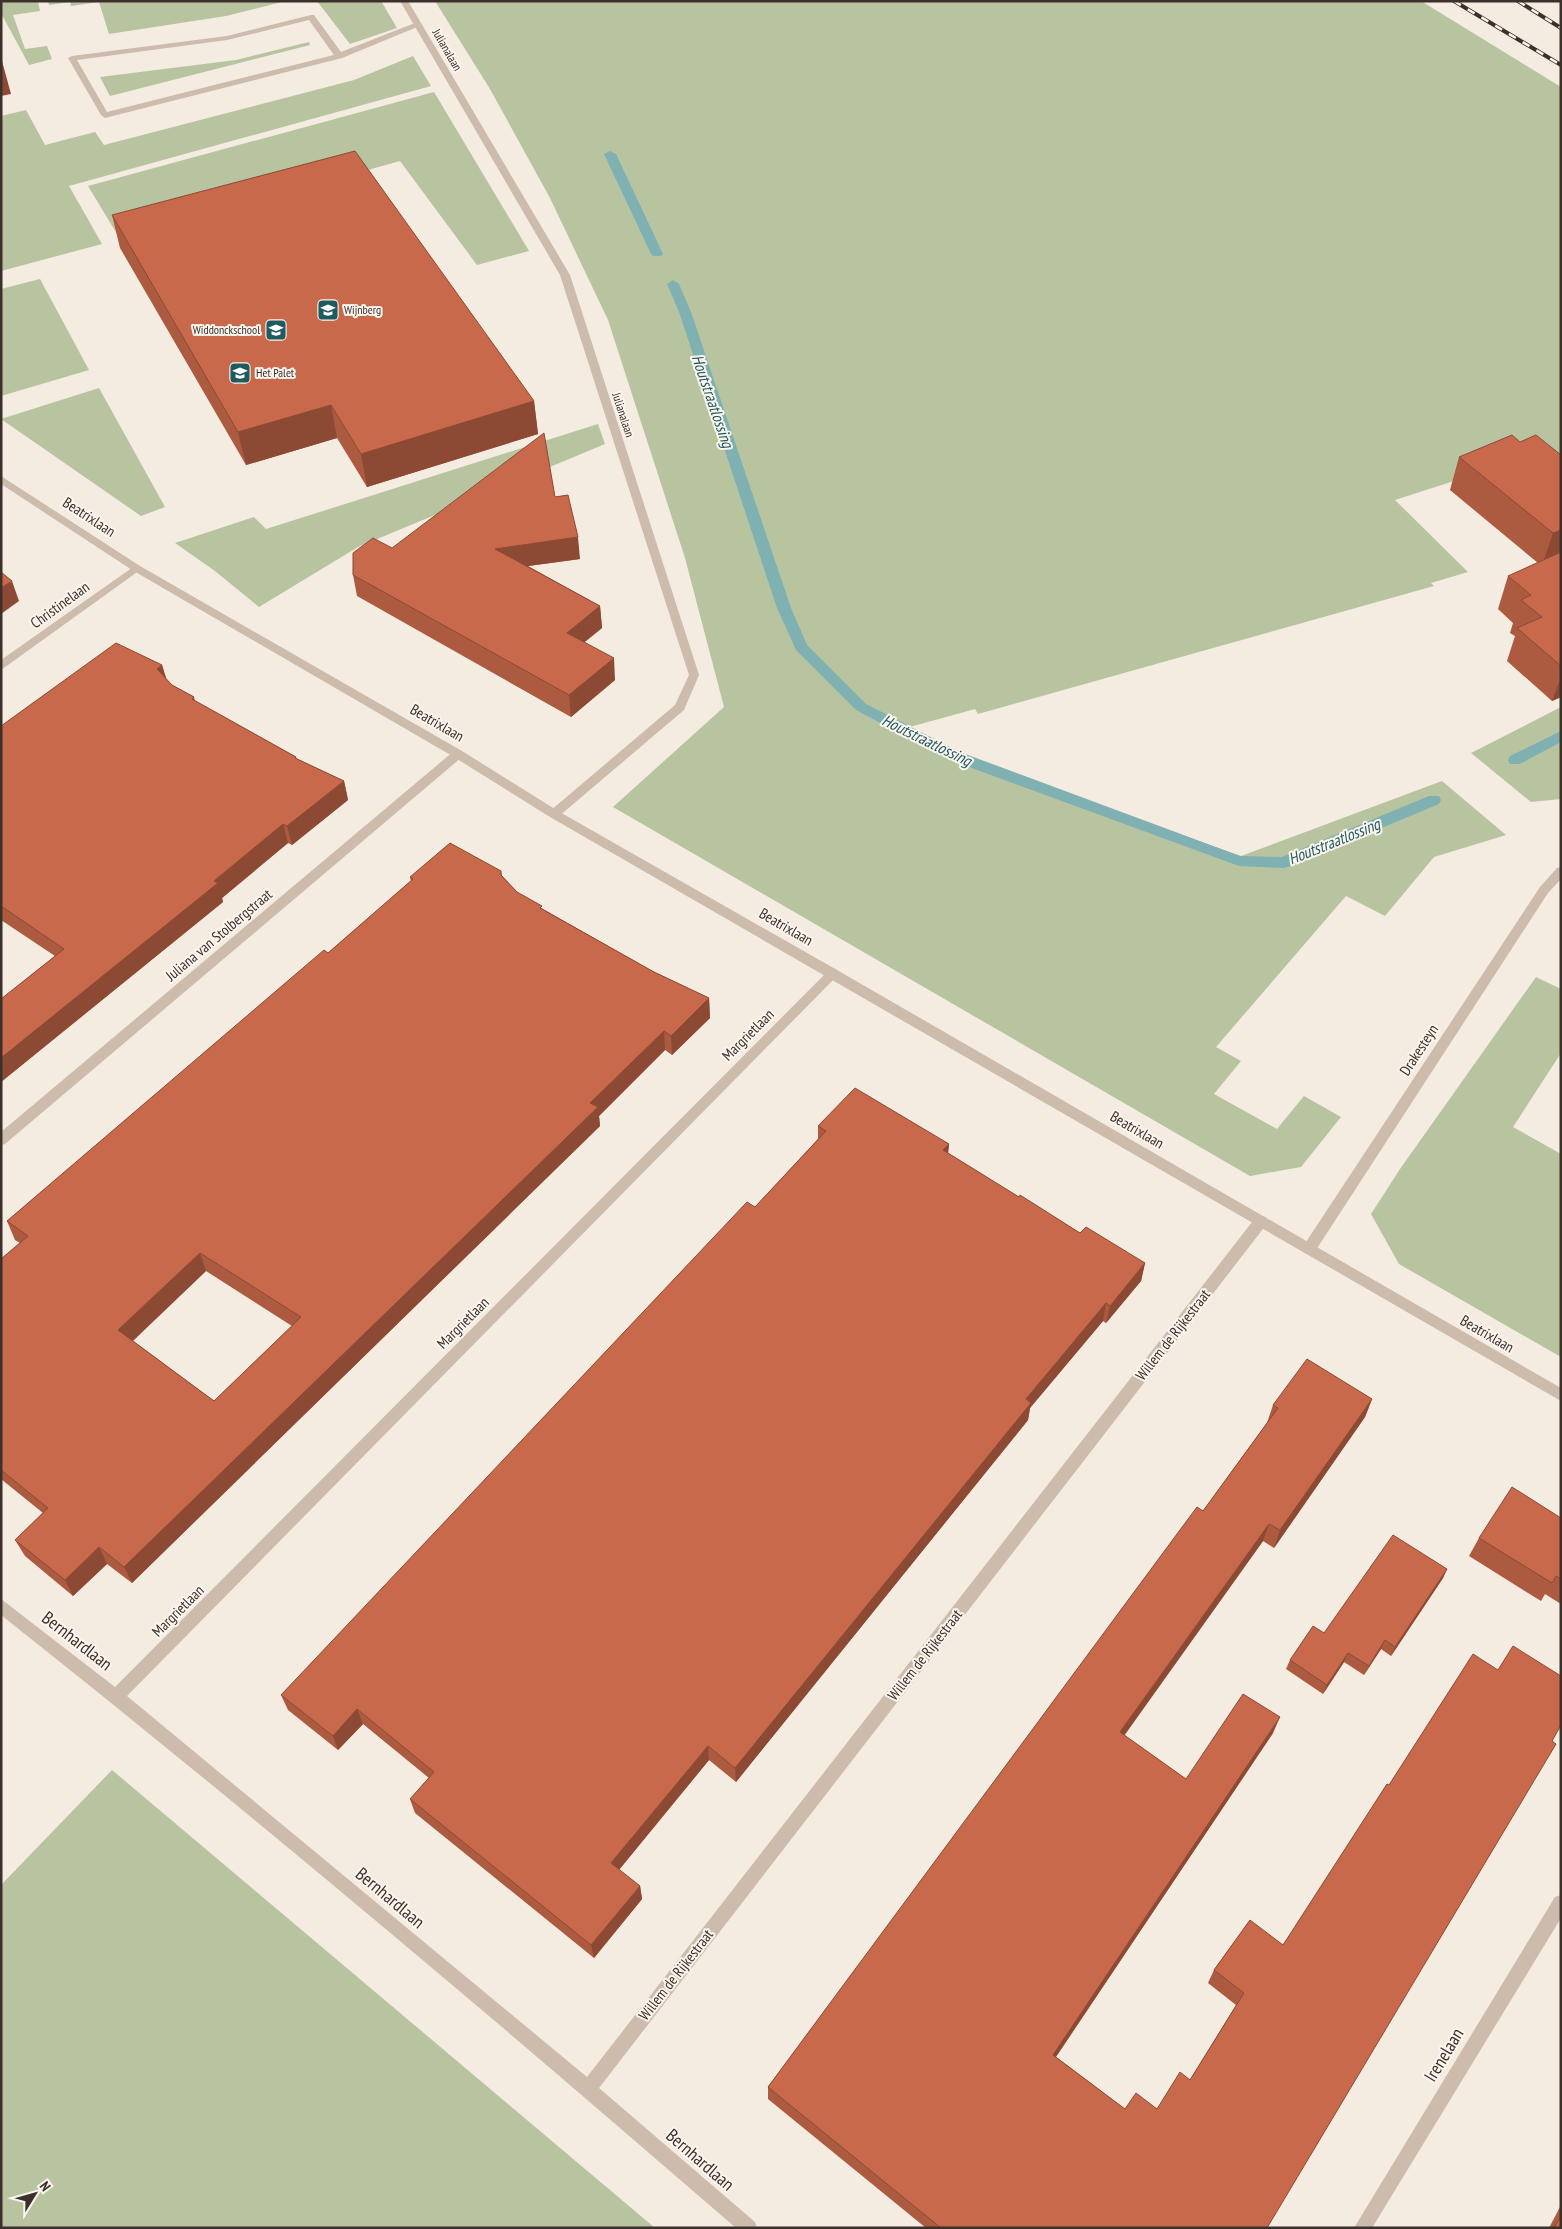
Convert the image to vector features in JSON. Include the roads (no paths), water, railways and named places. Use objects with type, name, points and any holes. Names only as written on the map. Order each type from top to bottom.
[{"type":"street","name":"Julianalaan","points":[[404,1],[565,276],[694,675],[680,707],[554,814]]},
{"type":"street","points":[[339,56],[311,17],[227,38],[72,58],[105,115],[339,56],[418,25]]},
{"type":"street","name":"Beatrixlaan","points":[[1,479],[136,568],[458,754],[554,814],[833,973],[1561,1395]]},
{"type":"street","name":"Christinelaan","points":[[1,666],[136,568]]},
{"type":"street","name":"Juliana van Stolbergstraat","points":[[1,1140],[458,754]]},
{"type":"street","name":"Drakesteyn","points":[[1309,1249],[1544,890],[1561,872]]},
{"type":"street","name":"Margrietlaan","points":[[116,1697],[833,973]]},
{"type":"street","name":"Willem de Rijkestraat","points":[[588,2089],[1261,1221]]},
{"type":"street","name":"Bernhardlaan","points":[[1,1606],[116,1697],[588,2089],[749,2228]]},
{"type":"street","name":"Irenelaan","points":[[1362,2228],[1561,1903]]},
{"type":"waterway","name":"Houtstraatlossing","points":[[610,154],[657,254]]},
{"type":"waterway","name":"Houtstraatlossing","points":[[673,284],[685,312],[784,608],[801,647],[861,707],[955,756],[1239,861],[1283,863],[1434,800]]},
{"type":"waterway","name":"Houtstraatlossing","points":[[1515,760],[1561,736]]},
{"type":"railway","points":[[1454,1],[1561,65]]},
{"type":"railway","points":[[1518,1],[1561,28]]},
{"type":"place","name":"Wijnberg","points":[[328,310]]},
{"type":"place","name":"Widdonckschool","points":[[276,330]]},
{"type":"place","name":"Het Palet","points":[[240,373]]}]
